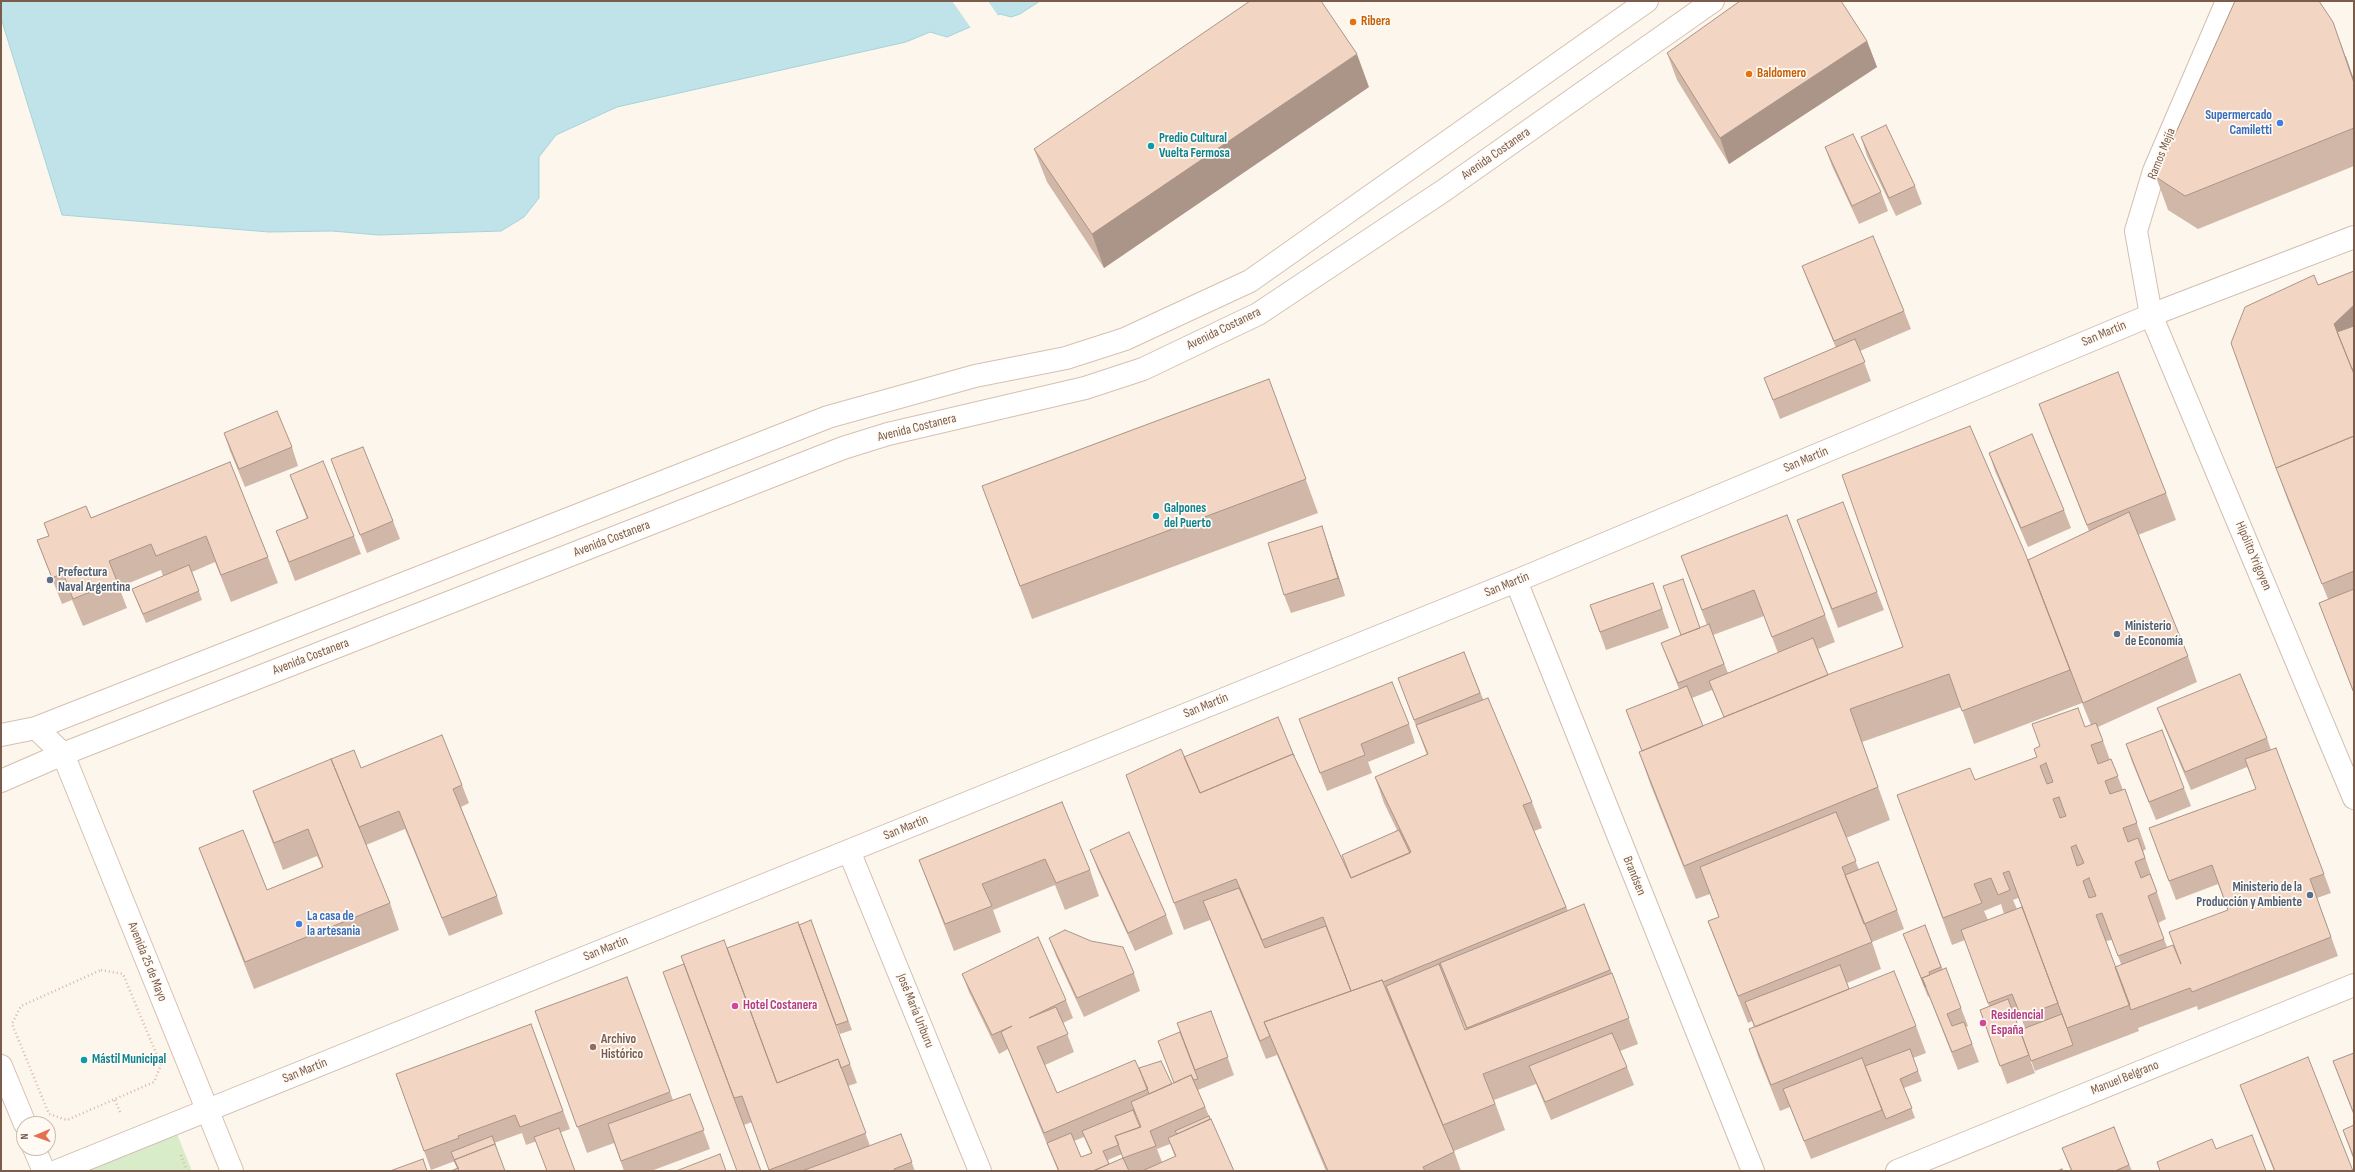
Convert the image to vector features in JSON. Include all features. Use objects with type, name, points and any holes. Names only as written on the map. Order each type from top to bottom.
[{"type":"street","points":[[1,735],[36,728],[828,417],[975,376],[1066,358],[1126,339],[1250,281],[1647,1]]},
{"type":"street","name":"Avenida Costanera","points":[[1,780],[63,754],[843,448],[888,434],[1085,388],[1143,369],[1258,314],[1443,191],[1713,1]]},
{"type":"street","name":"Ramos Mejía","points":[[2151,315],[2136,231],[2154,171],[2227,1]]},
{"type":"street","name":"San Martín","points":[[57,1171],[1516,582],[2151,315],[2354,237]]},
{"type":"street","name":"Hipólito Yrigoyen","points":[[2151,315],[2354,798]]},
{"type":"street","name":"Brandsen","points":[[1516,582],[1753,1171]]},
{"type":"street","points":[[36,728],[63,754]]},
{"type":"street","name":"Avenida 25 de Mayo","points":[[63,754],[232,1171]]},
{"type":"street","name":"José María Uriburu","points":[[850,850],[980,1171]]},
{"type":"street","name":"Manuel Belgrano","points":[[1897,1171],[2354,985]]},
{"type":"street","points":[[1,1066],[22,1116]]},
{"type":"street","points":[[37,1156],[44,1171]]},
{"type":"path","points":[[102,970],[123,974],[161,1065],[154,1082],[67,1120],[49,1114],[12,1024],[22,1006],[102,970]]},
{"type":"green space","points":[[175,1129],[192,1171],[81,1171]]},
{"type":"water","points":[[1,1],[1040,1],[1020,14],[1011,17],[1000,14],[947,37],[930,32],[906,42],[617,107],[556,135],[539,157],[539,198],[524,217],[501,231],[379,235],[332,231],[269,232],[62,215],[1,18]]},
{"type":"pier","points":[[952,1],[988,1],[999,17],[971,28]]},
{"type":"building","points":[[1250,1],[1321,1],[1357,54],[1092,234],[1034,149]]},
{"type":"building","points":[[1740,1],[1841,1],[1867,41],[1720,138],[1667,53]]},
{"type":"building","name":"Supermercado Camiletti","points":[[2235,1],[2319,1],[2333,22],[2354,83],[2354,128],[2185,196],[2156,177]]},
{"type":"building","points":[[1886,125],[1915,186],[1889,198],[1861,137]]},
{"type":"building","points":[[1853,134],[1881,192],[1852,206],[1825,147]]},
{"type":"building","points":[[1873,236],[1904,311],[1834,341],[1802,266]]},
{"type":"building","points":[[2354,271],[2354,305],[2334,324],[2354,374],[2354,436],[2276,468],[2231,343],[2245,307],[2314,275],[2318,285]]},
{"type":"building","points":[[2354,326],[2354,369],[2352,369],[2337,332]]},
{"type":"building","points":[[1855,339],[1865,362],[1773,400],[1764,378]]},
{"type":"building","points":[[2118,372],[2166,493],[2087,525],[2039,404]]},
{"type":"building","name":"Galpones del Puerto","points":[[1269,379],[1306,479],[1020,586],[982,486]]},
{"type":"building","points":[[277,411],[292,447],[239,469],[224,433]]},
{"type":"building","points":[[1970,426],[2025,553],[2070,670],[1962,711],[1949,674],[1850,709],[1878,787],[1684,866],[1639,752],[1832,673],[1903,647],[1842,475]]},
{"type":"building","points":[[2032,434],[2064,510],[2021,528],[1989,453]]},
{"type":"building","points":[[2354,436],[2354,571],[2322,584],[2276,468]]},
{"type":"building","points":[[363,447],[393,521],[360,535],[331,459]]},
{"type":"building","points":[[323,461],[354,536],[289,562],[276,531],[308,518],[290,475]]},
{"type":"building","points":[[230,462],[268,557],[221,575],[206,536],[156,556],[151,544],[109,561],[117,581],[73,599],[63,573],[52,578],[37,540],[49,536],[44,523],[86,506],[91,518]]},
{"type":"building","points":[[1843,502],[1877,592],[1832,609],[1797,520]]},
{"type":"building","name":"Ministerio de Economía","points":[[2129,512],[2188,656],[2083,703],[2028,560]]},
{"type":"building","points":[[1787,515],[1825,615],[1772,637],[1754,590],[1702,610],[1681,556]]},
{"type":"building","points":[[1322,526],[1338,578],[1284,595],[1268,543]]},
{"type":"building","points":[[189,565],[199,591],[143,614],[132,589]]},
{"type":"building","points":[[1683,579],[1700,628],[1681,635],[1663,586]]},
{"type":"building","points":[[1653,583],[1662,609],[1600,632],[1590,605]]},
{"type":"building","points":[[2354,589],[2354,693],[2319,603]]},
{"type":"building","points":[[1709,624],[1724,664],[1678,683],[1661,643]]},
{"type":"building","points":[[1813,638],[1828,675],[1724,717],[1709,681]]},
{"type":"building","points":[[1464,652],[1480,693],[1414,720],[1398,678]]},
{"type":"building","points":[[2240,674],[2267,738],[2185,772],[2157,708]]},
{"type":"building","points":[[1392,682],[1409,724],[1361,744],[1365,755],[1320,773],[1299,719]]},
{"type":"building","points":[[1687,686],[1703,726],[1642,751],[1626,710]]},
{"type":"building","points":[[1488,698],[1532,802],[1523,805],[1566,907],[1383,982],[1382,980],[1351,991],[1323,917],[1262,940],[1236,879],[1174,903],[1126,775],[1181,749],[1200,793],[1293,754],[1351,878],[1411,852],[1375,777],[1428,754],[1416,725]]},
{"type":"building","points":[[2078,708],[2085,727],[2096,723],[2103,741],[2091,745],[2098,764],[2111,759],[2118,776],[2105,781],[2110,794],[2125,789],[2137,823],[2123,828],[2128,842],[2138,838],[2145,858],[2135,862],[2141,878],[2150,874],[2157,892],[2148,896],[2164,939],[2118,956],[2102,913],[2096,915],[2130,1005],[2067,1028],[2009,871],[2003,873],[2010,890],[1998,895],[1991,878],[1974,884],[1982,903],[1943,918],[1897,795],[1970,768],[1975,780],[2037,757],[2034,749],[2040,746],[2032,724]],"holes":[[[2046,763],[2053,782],[2047,784],[2040,766]],[[2059,797],[2066,816],[2060,818],[2053,799]],[[2076,845],[2084,863],[2077,866],[2071,847]],[[2089,878],[2096,896],[2089,898],[2083,881]]]},
{"type":"building","points":[[1278,717],[1294,756],[1293,754],[1200,793],[1184,757]]},
{"type":"building","points":[[2162,730],[2184,788],[2149,802],[2126,744]]},
{"type":"building","points":[[442,735],[462,785],[453,789],[497,896],[442,918],[399,811],[359,827],[331,759],[354,750],[361,768]]},
{"type":"building","points":[[2276,748],[2324,874],[2310,879],[2331,937],[2192,992],[2190,988],[2131,1010],[2115,967],[2173,945],[2181,964],[2169,932],[2228,910],[2212,865],[2169,881],[2149,828],[2256,789],[2245,759]]},
{"type":"building","points":[[331,759],[390,903],[245,962],[199,848],[243,830],[267,890],[323,867],[308,829],[274,843],[253,791]]},
{"type":"building","points":[[1062,802],[1090,870],[1056,883],[1045,859],[982,884],[992,906],[945,924],[919,860]]},
{"type":"building","points":[[1836,812],[1856,861],[1842,867],[1872,942],[1738,996],[1708,921],[1719,917],[1700,867]]},
{"type":"building","points":[[1399,830],[1410,853],[1351,878],[1342,855]]},
{"type":"building","points":[[1129,832],[1166,915],[1128,933],[1090,850]]},
{"type":"building","points":[[1878,862],[1897,910],[1864,924],[1845,875]]},
{"type":"building","points":[[1239,888],[1265,948],[1326,926],[1351,991],[1264,1022],[1270,1036],[1260,1041],[1203,901]]},
{"type":"building","points":[[1584,904],[1610,970],[1467,1028],[1440,963]]},
{"type":"building","points":[[2022,907],[2058,1003],[2021,1017],[2012,994],[1988,1003],[1961,930]]},
{"type":"building","points":[[811,920],[848,1021],[836,1025],[799,925]]},
{"type":"building","points":[[798,922],[850,1064],[841,1068],[838,1059],[777,1083],[727,948]]},
{"type":"building","points":[[1925,925],[1941,967],[1929,972],[1930,975],[1922,978],[1926,987],[1925,987],[1903,934]]},
{"type":"building","points":[[1065,930],[1091,941],[1123,947],[1134,973],[1077,998],[1049,938]]},
{"type":"building","points":[[1038,937],[1066,1000],[1029,1018],[1056,1007],[1068,1034],[1037,1047],[1057,1093],[1135,1060],[1148,1089],[1044,1133],[1001,1032],[1012,1026],[992,1035],[962,974]]},
{"type":"building","points":[[724,940],[777,1083],[838,1059],[866,1133],[769,1170],[742,1096],[734,1098],[681,956]]},
{"type":"building","points":[[684,964],[761,1171],[737,1171],[663,972]]},
{"type":"building","points":[[1439,964],[1465,1030],[1612,973],[1629,1018],[1483,1074],[1495,1104],[1443,1125],[1386,986]]},
{"type":"building","points":[[1840,965],[1849,989],[1755,1027],[1745,1002]]},
{"type":"building","points":[[1946,968],[1961,1008],[1947,1014],[1952,1026],[1964,1022],[1972,1044],[1952,1052],[1922,978]]},
{"type":"building","points":[[1894,971],[1916,1026],[1771,1085],[1749,1029]]},
{"type":"building","points":[[627,977],[670,1092],[577,1127],[535,1011]]},
{"type":"building","points":[[1382,980],[1454,1152],[1423,1167],[1425,1171],[1328,1171],[1264,1022]]},
{"type":"building","points":[[2008,999],[2029,1055],[2000,1066],[1980,1010]]},
{"type":"building","points":[[1211,1011],[1228,1057],[1195,1070],[1177,1023]]},
{"type":"building","points":[[2062,1014],[2073,1045],[2031,1061],[2020,1030]]},
{"type":"building","points":[[531,1024],[563,1111],[520,1127],[515,1115],[458,1136],[459,1138],[424,1151],[396,1074]]},
{"type":"building","points":[[1180,1032],[1198,1079],[1194,1080],[1191,1075],[1174,1083],[1158,1041]]},
{"type":"building","points":[[1612,1033],[1627,1067],[1545,1102],[1529,1066]]},
{"type":"building","points":[[1910,1049],[1918,1071],[1900,1079],[1912,1108],[1886,1119],[1865,1066]]},
{"type":"building","points":[[2354,1053],[2354,1114],[2333,1061]]},
{"type":"building","points":[[2308,1057],[2353,1171],[2275,1171],[2240,1085]]},
{"type":"building","points":[[1862,1058],[1882,1110],[1804,1141],[1783,1089]]},
{"type":"building","points":[[1161,1061],[1172,1084],[1149,1094],[1139,1068]]},
{"type":"building","points":[[1191,1075],[1205,1107],[1150,1131],[1156,1146],[1123,1158],[1115,1136],[1141,1127],[1131,1102]]},
{"type":"building","points":[[690,1094],[704,1130],[621,1161],[608,1124]]},
{"type":"building","points":[[1133,1110],[1140,1127],[1115,1136],[1119,1145],[1103,1151],[1109,1164],[1093,1171],[1059,1171],[1047,1143],[1071,1133],[1081,1157],[1092,1153],[1082,1131]]},
{"type":"building","points":[[1209,1116],[1210,1119],[1177,1134],[1175,1131]]},
{"type":"building","points":[[1211,1119],[1234,1171],[1142,1171],[1176,1156],[1168,1138]]},
{"type":"building","points":[[2354,1125],[2354,1158],[2343,1130]]},
{"type":"building","points":[[2114,1127],[2129,1165],[2117,1171],[2072,1171],[2062,1148]]},
{"type":"building","points":[[559,1128],[575,1171],[547,1171],[534,1137]]},
{"type":"building","points":[[901,1134],[912,1162],[894,1169],[895,1171],[802,1171]]},
{"type":"building","points":[[2252,1135],[2266,1171],[2160,1171],[2157,1162],[2212,1139],[2216,1149]]},
{"type":"building","points":[[492,1136],[495,1144],[454,1160],[451,1152]]},
{"type":"building","points":[[495,1144],[505,1171],[459,1171],[454,1160]]},
{"type":"building","points":[[720,1154],[726,1171],[676,1171]]},
{"type":"building","points":[[1123,1158],[1129,1171],[1093,1171]]},
{"type":"building","points":[[423,1159],[427,1171],[390,1171]]},
{"type":"building","points":[[458,1168],[459,1171],[451,1171]]},
{"type":"place","name":"Ribera","points":[[1353,22]]},
{"type":"place","name":"Baldomero","points":[[1749,74]]},
{"type":"place","name":"Supermercado Camiletti","points":[[2280,123]]},
{"type":"place","name":"Predio Cultural Vuelta Fermosa","points":[[1151,146]]},
{"type":"place","name":"Galpones del Puerto","points":[[1156,516]]},
{"type":"place","name":"Prefectura Naval Argentina","points":[[50,580]]},
{"type":"place","name":"Ministerio de Economía","points":[[2117,634]]},
{"type":"place","name":"Ministerio de la Producción y Ambiente","points":[[2310,895]]},
{"type":"place","name":"La casa de la artesania","points":[[299,924]]},
{"type":"place","name":"Hotel Costanera","points":[[735,1006]]},
{"type":"place","name":"Residencial España","points":[[1983,1023]]},
{"type":"place","name":"Archivo Histórico","points":[[593,1047]]},
{"type":"place","name":"Mástil Municipal","points":[[84,1060]]}]
